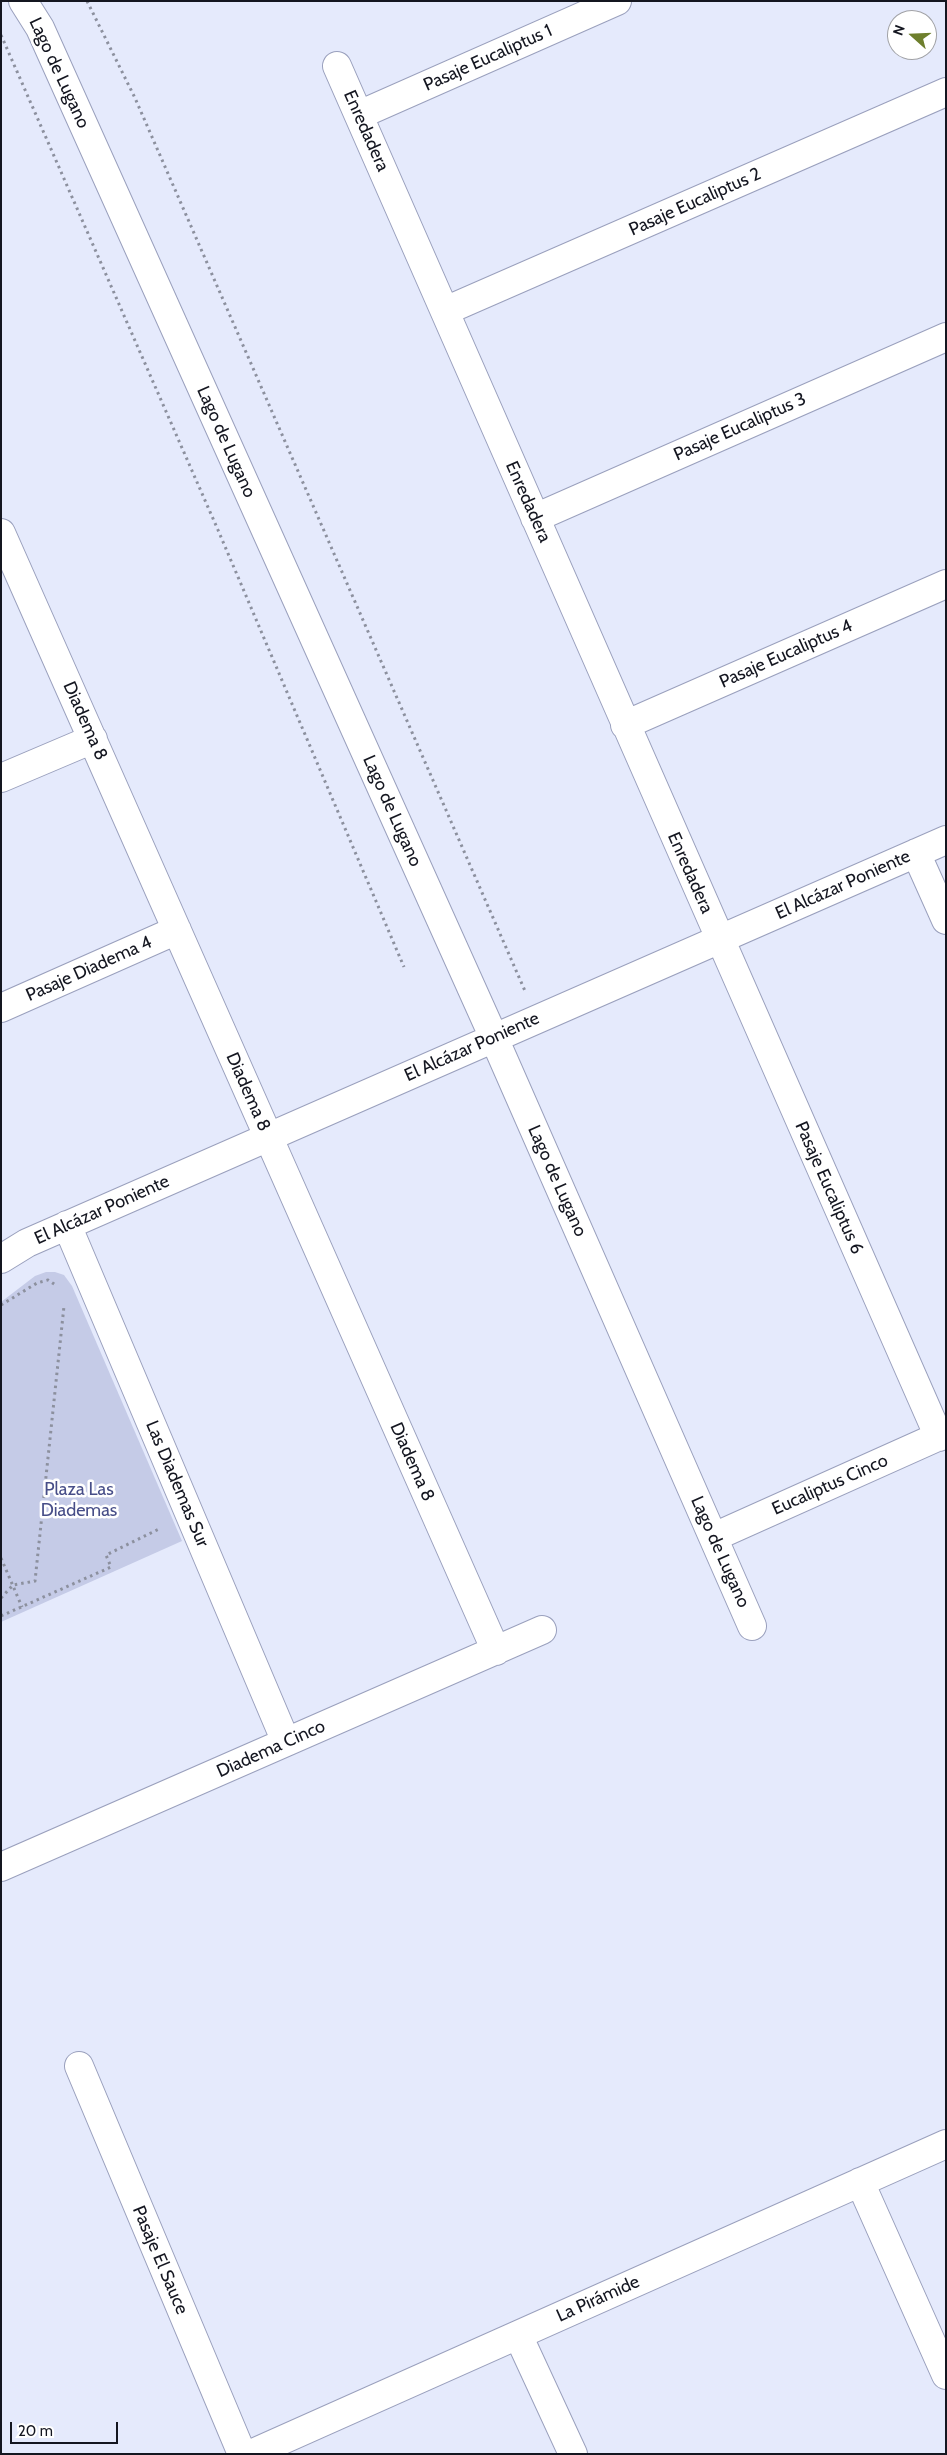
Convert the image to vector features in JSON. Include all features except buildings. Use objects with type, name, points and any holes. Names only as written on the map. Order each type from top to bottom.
[{"type":"street","name":"Lago de Lugano","points":[[23,1],[40,28],[494,1038],[752,1626]]},
{"type":"street","name":"Pasaje Eucaliptus 1","points":[[358,115],[617,1]]},
{"type":"street","name":"Enredadera","points":[[337,66],[719,939]]},
{"type":"street","name":"Pasaje Eucaliptus 2","points":[[445,311],[946,92]]},
{"type":"street","name":"Pasaje Eucaliptus 3","points":[[535,518],[946,337]]},
{"type":"street","name":"Diadema 8","points":[[2,536],[496,1650]]},
{"type":"street","name":"Pasaje Eucaliptus 4","points":[[625,725],[946,584]]},
{"type":"street","points":[[1,778],[93,739]]},
{"type":"street","name":"El Alcázar Poniente","points":[[1,1259],[27,1243],[67,1225],[946,840]]},
{"type":"street","points":[[916,853],[946,920]]},
{"type":"street","name":"Pasaje Diadema 4","points":[[1,1008],[177,930]]},
{"type":"street","name":"Pasaje Eucaliptus 6","points":[[719,939],[942,1435]]},
{"type":"street","name":"Las Diademas Sur","points":[[67,1225],[286,1742]]},
{"type":"street","name":"Eucaliptus Cinco","points":[[714,1537],[942,1435]]},
{"type":"street","name":"Diadema Cinco","points":[[1,1867],[542,1630]]},
{"type":"street","name":"Pasaje El Sauce","points":[[79,2066],[242,2454]]},
{"type":"street","name":"La Pirámide","points":[[251,2454],[946,2144]]},
{"type":"street","points":[[860,2182],[946,2376]]},
{"type":"street","points":[[518,2335],[573,2454]]},
{"type":"path","points":[[88,1],[135,98],[537,1019]]},
{"type":"path","points":[[1,36],[214,521],[404,967]]},
{"type":"path","points":[[1,1598],[13,1585],[35,1580],[64,1302]]},
{"type":"path","points":[[1,1616],[112,1567],[106,1555],[167,1526]]},
{"type":"path","points":[[1,1558],[22,1607]]},
{"type":"green space","name":"Plaza Las Diademas","points":[[46,1272],[64,1275],[72,1286],[182,1541],[1,1622],[1,1302],[35,1276]]}]
